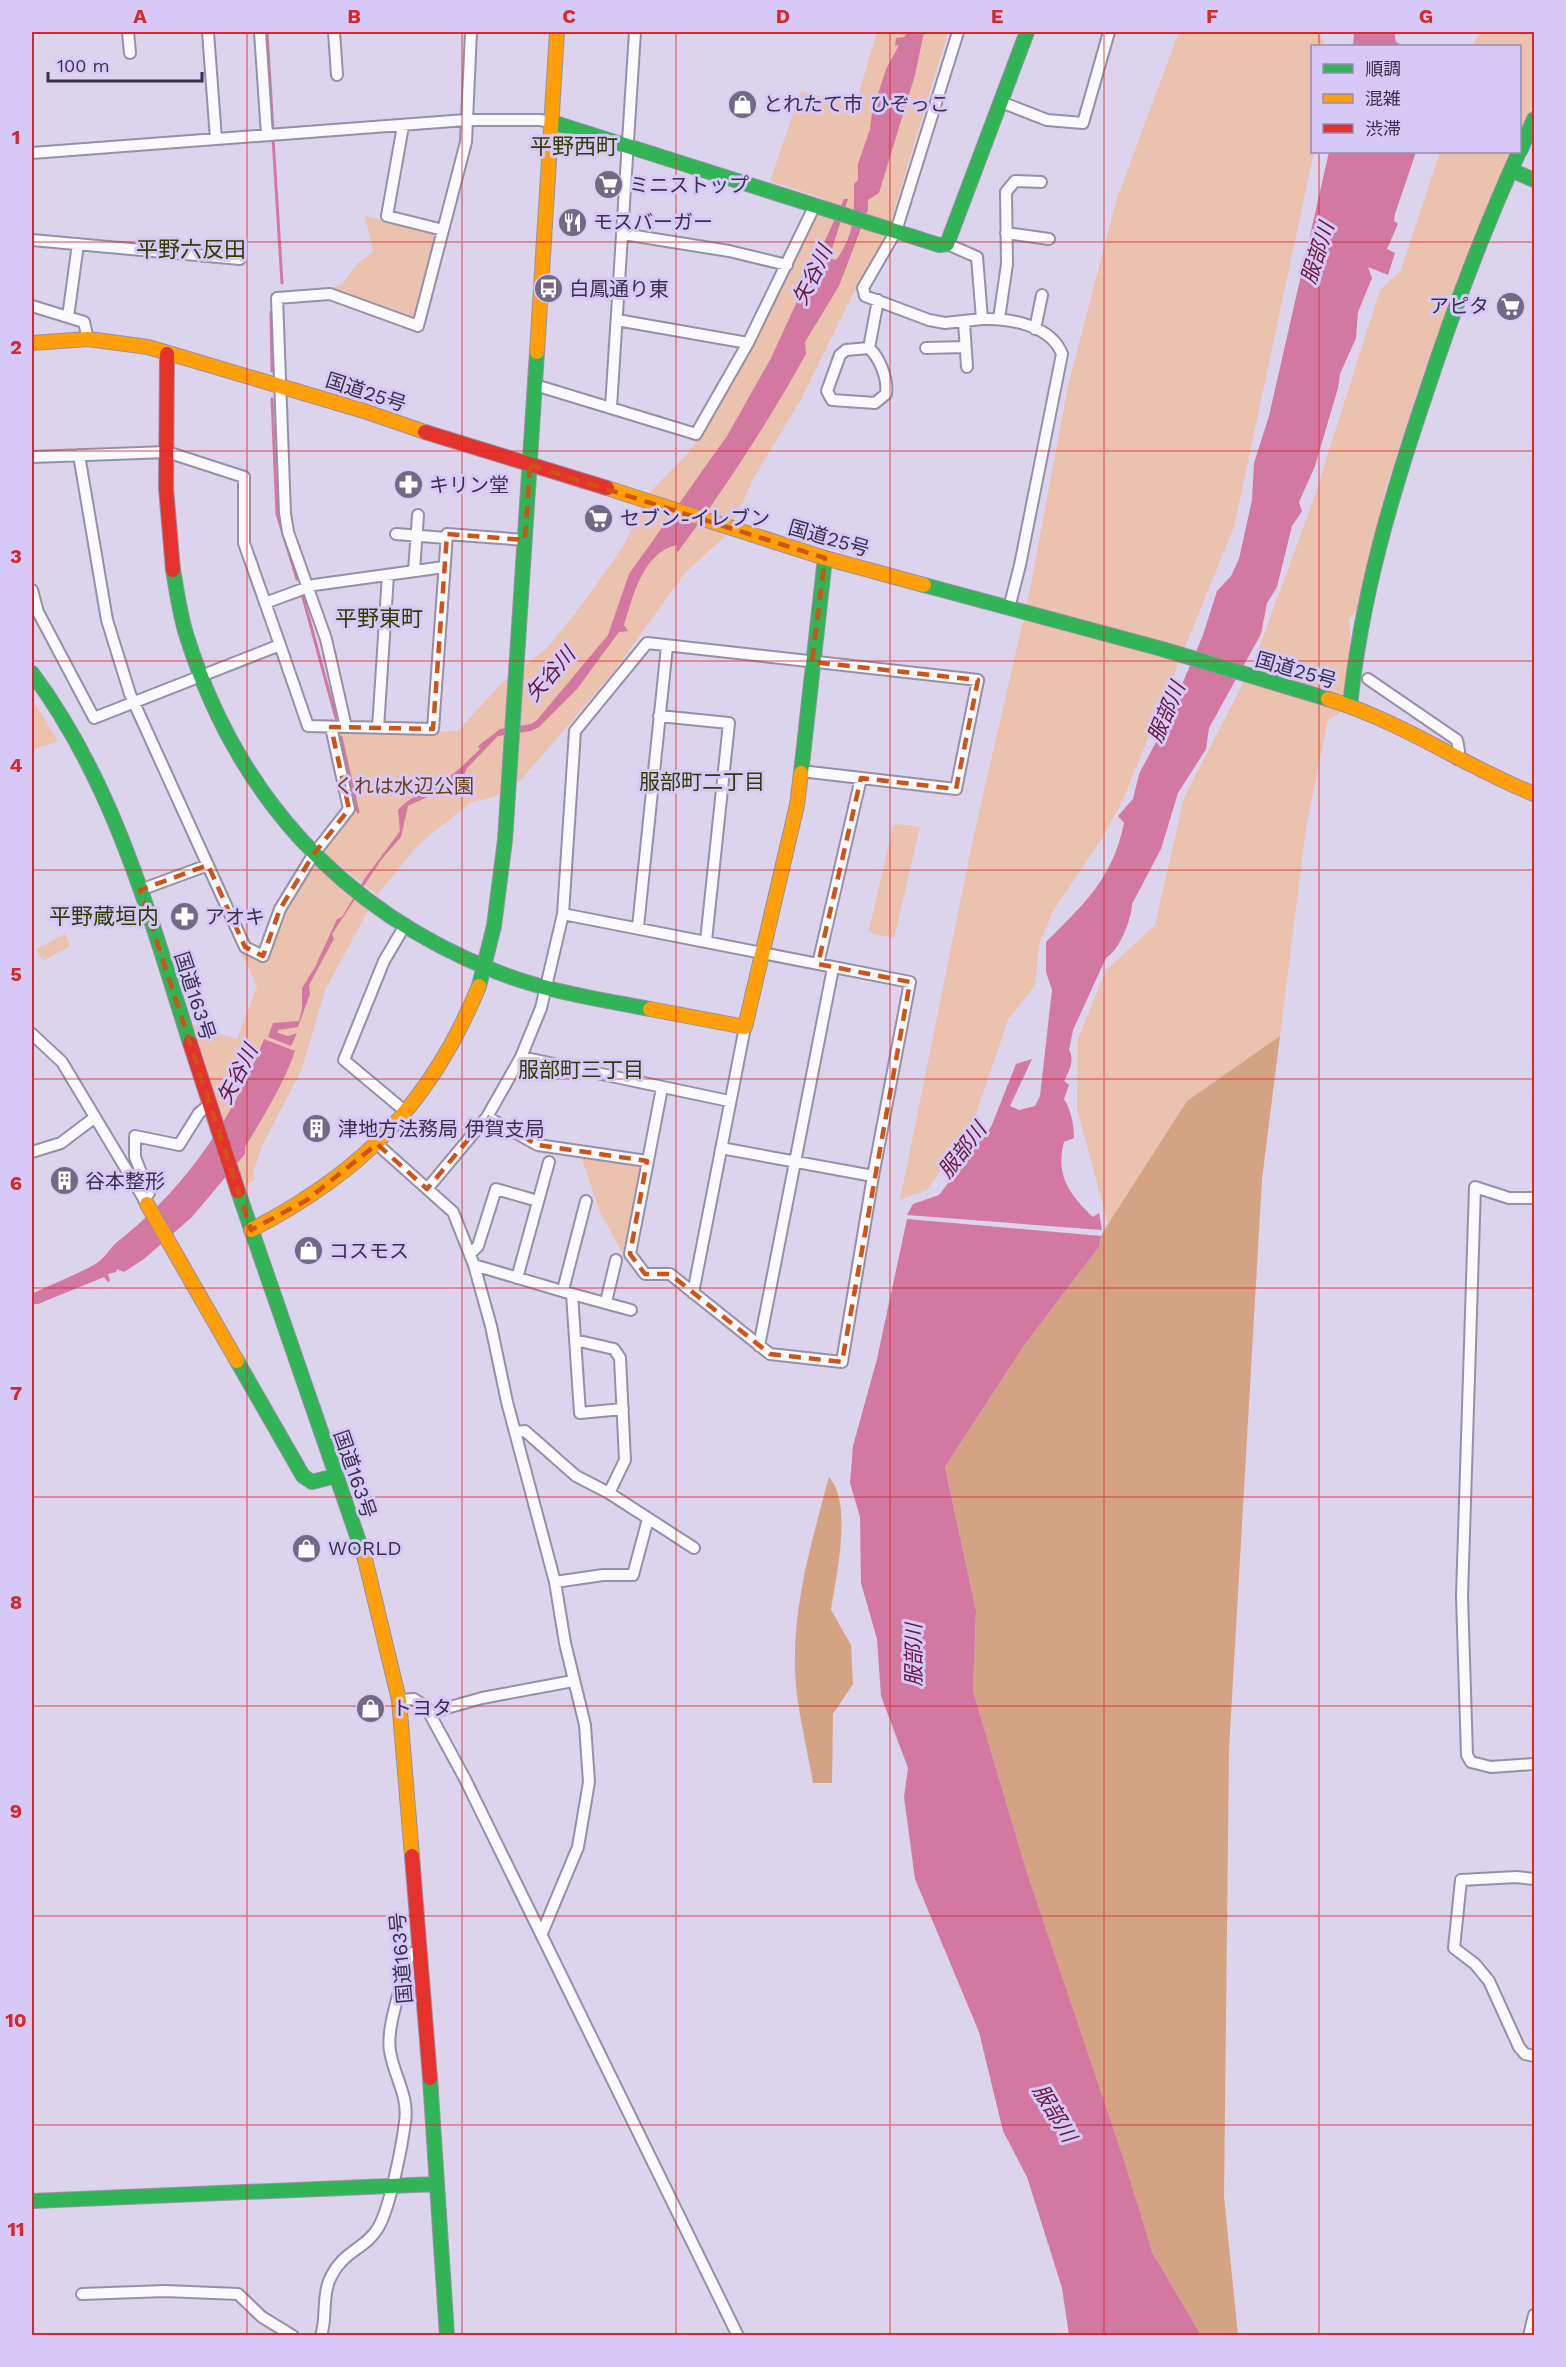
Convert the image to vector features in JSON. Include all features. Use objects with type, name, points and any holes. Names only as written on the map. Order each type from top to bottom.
[{"type":"main road","points":[[251,1230],[307,1200],[377,1144],[406,1112],[453,1041],[484,967],[501,886],[510,775],[557,32]]},
{"type":"main road","points":[[552,122],[939,245],[946,244],[951,239],[1027,32]]},
{"type":"main road","points":[[1521,147],[1534,119]]},
{"type":"main road","points":[[1350,706],[1360,621],[1382,528],[1446,333],[1518,153]]},
{"type":"main road","points":[[1511,170],[1534,180]]},
{"type":"main road","name":"国道25号","points":[[32,343],[88,339],[129,343],[280,386],[825,558],[1162,650],[1350,706],[1534,794]]},
{"type":"main road","points":[[167,354],[167,452],[172,569],[187,639],[199,678],[229,743],[265,800],[316,858],[364,899],[404,927],[441,948],[484,967],[546,987],[745,1027],[797,805],[825,558]]},
{"type":"main road","name":"国道163号","points":[[32,673],[64,722],[102,791],[126,845],[251,1230],[368,1567],[399,1700],[420,1950],[447,2336]]},
{"type":"main road","points":[[145,1202],[171,1244],[272,1427],[303,1476],[312,1482],[335,1476]]},
{"type":"main road","points":[[32,2201],[437,2184]]},
{"type":"street","points":[[128,32],[130,53]]},
{"type":"street","points":[[208,32],[216,139]]},
{"type":"street","points":[[260,32],[271,135]]},
{"type":"street","points":[[334,32],[337,75]]},
{"type":"street","points":[[346,727],[326,639],[285,513],[277,298],[330,294],[418,326],[466,142],[471,32]]},
{"type":"street","points":[[611,407],[635,32]]},
{"type":"street","points":[[958,32],[896,231],[862,288],[865,296],[929,320],[1018,321],[1056,343],[1062,354],[1011,609]]},
{"type":"street","points":[[1001,102],[1047,120],[1083,123],[1109,32]]},
{"type":"street","points":[[32,153],[466,120],[552,122]]},
{"type":"street","points":[[403,126],[387,216],[443,230]]},
{"type":"street","points":[[999,319],[1007,264],[1006,192],[1015,181],[1041,182]]},
{"type":"street","points":[[535,385],[696,434],[748,343],[815,205]]},
{"type":"street","points":[[1006,233],[1049,239]]},
{"type":"street","points":[[623,234],[729,251],[787,265]]},
{"type":"street","points":[[32,240],[240,259]]},
{"type":"street","points":[[68,317],[78,244]]},
{"type":"street","points":[[946,244],[977,257],[982,320]]},
{"type":"street","points":[[1035,329],[1042,295]]},
{"type":"street","points":[[869,348],[878,300]]},
{"type":"street","points":[[32,306],[84,322],[88,339]]},
{"type":"street","points":[[617,320],[748,343]]},
{"type":"street","points":[[964,322],[967,367]]},
{"type":"street","points":[[926,348],[965,347]]},
{"type":"street","points":[[869,348],[874,353],[888,382],[886,394],[875,403],[832,400],[826,391],[840,355],[846,350],[869,348]]},
{"type":"street","points":[[32,457],[167,452],[244,477],[244,543],[309,726],[433,729],[447,534],[525,540]]},
{"type":"street","points":[[79,455],[107,620],[134,704],[245,947],[263,956],[280,909],[349,809],[331,727]]},
{"type":"street","points":[[414,571],[418,515]]},
{"type":"street","points":[[396,534],[446,538]]},
{"type":"street","points":[[266,603],[307,586],[444,567]]},
{"type":"street","points":[[378,728],[388,575]]},
{"type":"street","points":[[32,590],[38,612],[94,718],[280,645]]},
{"type":"street","points":[[427,1190],[487,1117],[521,1057],[546,987],[563,914],[575,731],[647,643],[978,680],[956,789],[801,771]]},
{"type":"street","points":[[638,927],[667,646]]},
{"type":"street","points":[[1368,679],[1457,740],[1459,751],[1457,759]]},
{"type":"street","points":[[659,716],[729,723],[706,941]]},
{"type":"street","points":[[818,964],[861,778]]},
{"type":"street","points":[[140,890],[208,865]]},
{"type":"street","points":[[563,914],[910,982],[873,1176],[842,1362],[770,1354],[670,1274],[645,1274],[630,1254],[662,1088]]},
{"type":"street","points":[[404,927],[384,961],[344,1060],[406,1112]]},
{"type":"street","points":[[759,1346],[833,968]]},
{"type":"street","points":[[693,1293],[745,1027]]},
{"type":"street","points":[[32,1034],[62,1062],[145,1202]]},
{"type":"street","points":[[521,1057],[729,1101]]},
{"type":"street","points":[[145,1202],[149,1193],[135,1157],[135,1136],[178,1145],[198,1113],[211,1106]]},
{"type":"street","points":[[487,1117],[538,1145],[647,1161]]},
{"type":"street","points":[[32,1152],[61,1143],[94,1118]]},
{"type":"street","points":[[377,1144],[453,1212],[472,1259],[555,1582],[573,1682],[585,1725],[589,1782],[578,1847],[542,1933]]},
{"type":"street","points":[[721,1148],[873,1176]]},
{"type":"street","points":[[517,1278],[549,1162]]},
{"type":"street","points":[[1534,1198],[1509,1198],[1475,1187],[1462,1596],[1467,1755],[1471,1762],[1480,1766],[1534,1764]]},
{"type":"street","points":[[472,1259],[496,1189],[538,1201]]},
{"type":"street","points":[[586,1201],[567,1292],[575,1340],[580,1413],[623,1409]]},
{"type":"street","points":[[472,1259],[517,1278],[631,1310]]},
{"type":"street","points":[[606,1302],[616,1260]]},
{"type":"street","points":[[575,1340],[614,1349],[620,1358],[625,1460],[609,1492]]},
{"type":"street","points":[[515,1432],[525,1431],[576,1476],[609,1492],[694,1548]]},
{"type":"street","points":[[555,1582],[603,1575],[633,1575],[648,1519]]},
{"type":"street","points":[[429,1713],[482,1698],[573,1682]]},
{"type":"street","points":[[399,1700],[421,1701],[429,1713],[542,1933],[615,2089],[738,2336]]},
{"type":"street","points":[[1534,1879],[1461,1880],[1454,1948],[1475,1964],[1489,1981],[1519,2047],[1525,2054],[1534,2056]]},
{"type":"street","points":[[321,2336],[325,2293],[329,2281],[342,2259],[378,2228],[391,2187],[405,2122],[406,2100],[393,2064],[389,2040],[407,1962],[410,1954],[420,1950]]},
{"type":"street","points":[[82,2294],[165,2291],[238,2294],[262,2317],[293,2336]]},
{"type":"street","points":[[1529,2336],[1534,2315]]},
{"type":"highlighted area","points":[[530,465],[825,558],[812,662],[978,680],[956,789],[861,778],[818,964],[910,982],[842,1362],[770,1354],[670,1274],[645,1274],[630,1254],[647,1161],[538,1145],[487,1117],[427,1189],[377,1144],[307,1200],[251,1230],[140,890],[208,865],[245,947],[263,956],[280,909],[313,855],[349,809],[331,727],[433,729],[447,534],[525,540]]},
{"type":"green space","name":"くれは水辺公園","points":[[877,32],[948,32],[885,241],[852,296],[801,399],[753,479],[736,517],[723,538],[685,573],[612,674],[521,780],[494,797],[471,802],[418,845],[377,895],[324,853],[324,848],[355,811],[338,734],[342,731],[458,731],[502,683],[546,649],[581,606],[622,548],[651,491],[688,453],[726,395],[825,199],[770,181],[801,91],[855,106]]},
{"type":"green space","points":[[1179,32],[1319,32],[1325,45],[1311,45],[1311,153],[1314,153],[1234,527],[1122,802],[1099,843],[1053,911],[1039,945],[1035,985],[1008,1020],[972,1125],[928,1189],[900,1200],[973,839],[1029,595],[1068,386],[1116,201]]},
{"type":"green space","points":[[1481,32],[1534,32],[1534,102],[1521,131],[1521,45],[1472,45]]},
{"type":"green space","points":[[1440,153],[1511,153],[1426,366],[1386,488],[1356,611],[1349,619],[1350,655],[1345,691],[1339,714],[1328,720],[1306,828],[1280,1036],[1187,1101],[1108,1224],[1077,1109],[1078,1039],[1106,970],[1155,925],[1184,798],[1253,664],[1313,501],[1380,290],[1401,270]]},
{"type":"green space","points":[[365,216],[431,231],[435,237],[415,316],[410,319],[332,288],[342,284],[357,264],[373,252]]},
{"type":"green space","points":[[32,699],[58,741],[32,750]]},
{"type":"green space","points":[[898,824],[920,827],[894,938],[873,934],[869,930],[893,826]]},
{"type":"green space","points":[[315,863],[370,907],[325,990],[302,1069],[263,1144],[253,1172],[255,1179],[245,1187],[193,1025],[237,1039],[257,986],[241,952],[265,964],[285,914]]},
{"type":"green space","points":[[65,934],[70,946],[43,961],[36,949]]},
{"type":"green space","points":[[581,1157],[637,1164],[641,1169],[623,1254],[600,1212]]},
{"type":"shaded area","points":[[1280,1036],[1262,1179],[1229,1749],[1224,2197],[1238,2335],[1201,2335],[1152,2252],[1028,1876],[973,1691],[976,1611],[945,1467],[1025,1344],[1099,1247],[1101,1236],[1108,1224],[1187,1101]]},
{"type":"shaded area","points":[[829,1477],[836,1489],[840,1504],[841,1522],[839,1560],[831,1610],[851,1645],[853,1684],[833,1714],[832,1783],[813,1783],[797,1698],[795,1645],[800,1596]]},
{"type":"water","name":"矢谷川","points":[[908,32],[924,32],[915,75],[879,193],[868,200],[868,210],[839,286],[805,342],[806,354],[745,456],[677,553],[677,545],[665,549],[648,566],[636,589],[624,625],[628,631],[619,632],[577,689],[539,727],[531,731],[498,736],[458,780],[408,806],[401,837],[381,860],[332,934],[334,939],[309,985],[310,994],[298,1027],[278,1030],[278,1033],[288,1036],[297,1033],[291,1046],[268,1037],[273,1023],[299,1021],[302,1008],[302,988],[315,967],[337,919],[342,917],[365,878],[400,831],[398,810],[414,797],[454,773],[480,749],[478,746],[500,729],[531,724],[537,720],[608,635],[629,574],[727,436],[771,358],[844,199],[848,199],[829,258],[836,260],[847,242],[852,224],[854,184],[858,180],[858,164],[870,129],[872,113],[886,69],[899,45],[895,46],[896,38],[904,37]]},
{"type":"water","points":[[1354,32],[1394,32],[1396,42],[1402,45],[1353,45]]},
{"type":"water","name":"服部川","points":[[1329,153],[1416,153],[1395,214],[1394,221],[1398,224],[1387,249],[1395,253],[1388,275],[1368,267],[1372,278],[1358,312],[1356,338],[1340,374],[1315,466],[1299,502],[1302,511],[1292,526],[1277,587],[1267,603],[1261,634],[1209,728],[1206,749],[1178,793],[1161,849],[1132,904],[1124,934],[1116,948],[1106,958],[1073,1030],[1069,1050],[1071,1062],[1064,1081],[1069,1085],[1064,1099],[1072,1118],[1074,1138],[1064,1142],[1063,1175],[1071,1193],[1093,1217],[1099,1213],[1102,1230],[907,1215],[913,1204],[939,1195],[991,1127],[1016,1064],[1032,1059],[1010,1106],[1019,1110],[1035,1106],[1040,1096],[1052,990],[1046,972],[1046,942],[1095,889],[1113,859],[1124,823],[1118,816],[1133,799],[1139,774],[1163,729],[1203,635],[1217,591],[1231,576],[1239,559],[1252,500],[1254,463],[1269,416]]},
{"type":"water","points":[[264,1039],[295,1051],[290,1064],[273,1100],[245,1147],[245,1154],[192,1217],[144,1259],[124,1272],[117,1269],[116,1272],[108,1274],[110,1281],[108,1282],[104,1277],[38,1304],[32,1304],[32,1294],[100,1261],[185,1176],[221,1125],[252,1069]]},
{"type":"water","name":"服部川","points":[[907,1219],[1101,1236],[1099,1247],[1025,1344],[945,1467],[976,1611],[973,1691],[1028,1876],[1124,2161],[1152,2252],[1201,2335],[1069,2335],[1062,2288],[1027,2177],[1003,2131],[979,2032],[915,1879],[904,1797],[908,1768],[881,1696],[877,1639],[861,1583],[860,1517],[850,1483],[853,1446],[877,1359]]},
{"type":"waterway","points":[[267,32],[273,131]]},
{"type":"waterway","points":[[273,138],[282,283]]},
{"type":"waterway","points":[[271,312],[272,371]]},
{"type":"waterway","points":[[272,399],[277,514],[297,579]]},
{"type":"waterway","points":[[303,597],[336,718]]},
{"type":"waterway","points":[[341,737],[358,812]]},
{"type":"traffic: fast","points":[[552,122],[939,245],[947,244],[1027,32]]},
{"type":"traffic: fast","points":[[1521,149],[1534,119]]},
{"type":"traffic: fast","points":[[1350,706],[1362,626],[1389,509],[1436,362],[1481,241],[1519,153]]},
{"type":"traffic: fast","points":[[1511,170],[1534,180]]},
{"type":"traffic: fast","points":[[479,986],[494,926],[505,840],[537,352]]},
{"type":"traffic: fast","points":[[801,773],[825,558]]},
{"type":"traffic: fast","points":[[173,570],[187,637],[208,694],[235,747],[266,796],[302,840],[343,880],[389,915],[440,946],[495,971],[552,989],[650,1009]]},
{"type":"traffic: fast","points":[[924,585],[1162,649],[1328,699]]},
{"type":"traffic: fast","points":[[32,673],[61,715],[86,759],[107,804],[144,898],[190,1043]]},
{"type":"traffic: fast","points":[[238,1191],[365,1559]]},
{"type":"traffic: fast","points":[[237,1361],[303,1476],[312,1482],[335,1476]]},
{"type":"traffic: fast","points":[[430,2078],[447,2336]]},
{"type":"traffic: fast","points":[[32,2201],[437,2184]]},
{"type":"traffic: slow","points":[[537,352],[557,32]]},
{"type":"traffic: slow","points":[[32,343],[88,339],[148,347],[364,411],[425,432]]},
{"type":"traffic: slow","points":[[607,488],[825,558],[924,585]]},
{"type":"traffic: slow","points":[[1328,699],[1381,719],[1534,794]]},
{"type":"traffic: slow","points":[[650,1009],[745,1027],[797,805],[801,773]]},
{"type":"traffic: slow","points":[[251,1230],[291,1208],[327,1184],[360,1158],[389,1130],[439,1065],[460,1028],[479,986]]},
{"type":"traffic: slow","points":[[147,1204],[237,1361]]},
{"type":"traffic: slow","points":[[365,1559],[399,1700],[412,1856]]},
{"type":"traffic: jam","points":[[167,354],[166,488],[173,570]]},
{"type":"traffic: jam","points":[[425,432],[607,488]]},
{"type":"traffic: jam","points":[[190,1043],[238,1191]]},
{"type":"traffic: jam","points":[[412,1856],[430,2078]]},
{"type":"place","name":"とれたて市 ひぞっこ","points":[[742,104]]},
{"type":"place","name":"ミニストップ","points":[[608,185]]},
{"type":"place","name":"モスバーガー","points":[[572,222]]},
{"type":"place","name":"白鳳通り東","points":[[548,289]]},
{"type":"place","name":"アピタ","points":[[1510,306]]},
{"type":"place","name":"キリン堂","points":[[408,485]]},
{"type":"place","name":"セブン-イレブン","points":[[599,518]]},
{"type":"place","name":"アオキ","points":[[184,917]]},
{"type":"place","name":"津地方法務局 伊賀支局","points":[[317,1129]]},
{"type":"place","name":"谷本整形","points":[[64,1181]]},
{"type":"place","name":"コスモス","points":[[308,1251]]},
{"type":"place","name":"WORLD","points":[[307,1548]]},
{"type":"place","name":"トヨタ","points":[[371,1708]]},
{"type":"district","name":"平野西町","points":[[574,146]]},
{"type":"district","name":"平野六反田","points":[[191,249]]},
{"type":"district","name":"平野東町","points":[[379,618]]},
{"type":"district","name":"服部町二丁目","points":[[702,781]]},
{"type":"district","name":"平野蔵垣内","points":[[104,916]]},
{"type":"district","name":"服部町三丁目","points":[[581,1069]]}]
